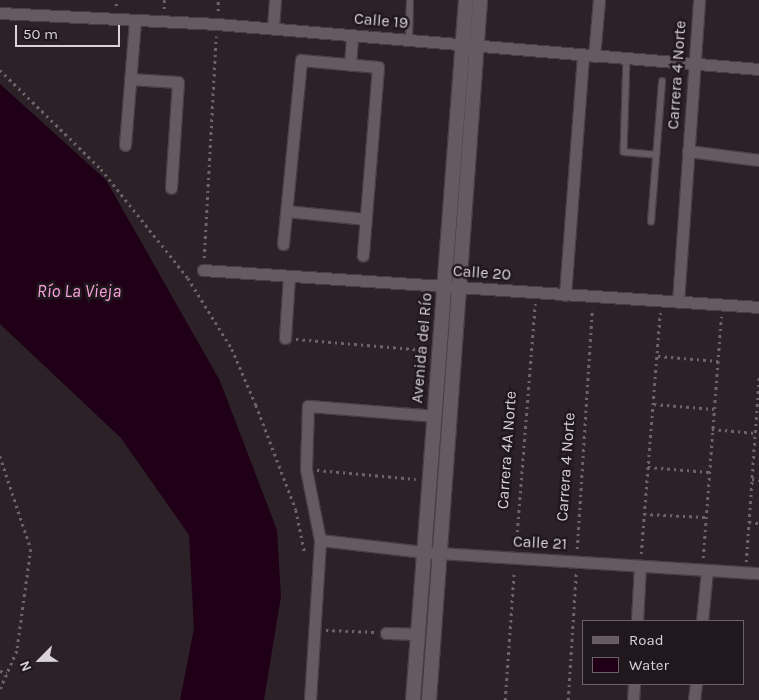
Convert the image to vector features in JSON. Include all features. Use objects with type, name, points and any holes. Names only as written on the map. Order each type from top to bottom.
[{"type":"street","points":[[273,28],[275,0]]},
{"type":"street","name":"Avenida del Río","points":[[413,700],[428,480],[445,286],[466,0]]},
{"type":"street","name":"Avenida del Río","points":[[429,700],[480,0]]},
{"type":"street","points":[[565,295],[589,55],[599,0]]},
{"type":"street","name":"Carrera 4 Norte","points":[[678,302],[699,0]]},
{"type":"street","name":"Calle 19","points":[[0,13],[273,28],[759,69]]},
{"type":"street","points":[[126,145],[135,21]]},
{"type":"street","points":[[350,65],[352,35]]},
{"type":"street","points":[[283,244],[301,60],[378,67],[363,255]]},
{"type":"street","points":[[130,79],[178,82],[171,188]]},
{"type":"street","points":[[688,152],[759,160]]},
{"type":"street","points":[[287,211],[366,220]]},
{"type":"street","name":"Calle 20","points":[[203,270],[759,308]]},
{"type":"street","points":[[285,338],[289,276]]},
{"type":"street","points":[[310,700],[317,630],[320,540],[306,469],[308,406],[434,416]]},
{"type":"street","name":"Calle 21","points":[[320,540],[423,552],[759,573]]},
{"type":"street","points":[[637,620],[640,566]]},
{"type":"street","points":[[702,620],[704,570]]},
{"type":"street","points":[[386,633],[419,634]]},
{"type":"street","points":[[633,700],[634,685]]},
{"type":"street","points":[[694,700],[696,685]]},
{"type":"lane","points":[[408,40],[410,0]]},
{"type":"lane","points":[[627,58],[624,152],[656,155]]},
{"type":"lane","points":[[651,222],[662,82]]},
{"type":"path","points":[[203,270],[218,0]]},
{"type":"path","points":[[0,70],[58,124],[159,239],[232,349],[296,510],[305,561]]},
{"type":"path","name":"Carrera 4A Norte","points":[[505,700],[536,292]]},
{"type":"path","name":"Carrera 4 Norte","points":[[568,700],[593,296]]},
{"type":"path","points":[[640,566],[661,301]]},
{"type":"path","points":[[704,570],[709,472],[722,305]]},
{"type":"path","points":[[285,338],[439,352]]},
{"type":"path","points":[[658,356],[718,361]]},
{"type":"path","points":[[746,573],[759,376]]},
{"type":"path","points":[[654,404],[714,409]]},
{"type":"path","points":[[712,429],[755,432]]},
{"type":"path","points":[[0,456],[31,549],[17,650],[0,690]]},
{"type":"path","points":[[648,467],[709,472]]},
{"type":"path","points":[[0,468],[4,469]]},
{"type":"path","points":[[306,469],[428,480]]},
{"type":"path","points":[[752,479],[759,480]]},
{"type":"path","points":[[644,514],[706,517]]},
{"type":"path","points":[[749,522],[759,523]]},
{"type":"path","points":[[317,630],[386,633]]},
{"type":"path","points":[[0,671],[7,673]]},
{"type":"water","name":"Río La Vieja","points":[[0,84],[106,180],[220,381],[277,530],[281,596],[264,700],[180,700],[194,629],[189,535],[121,438],[0,324]]}]
